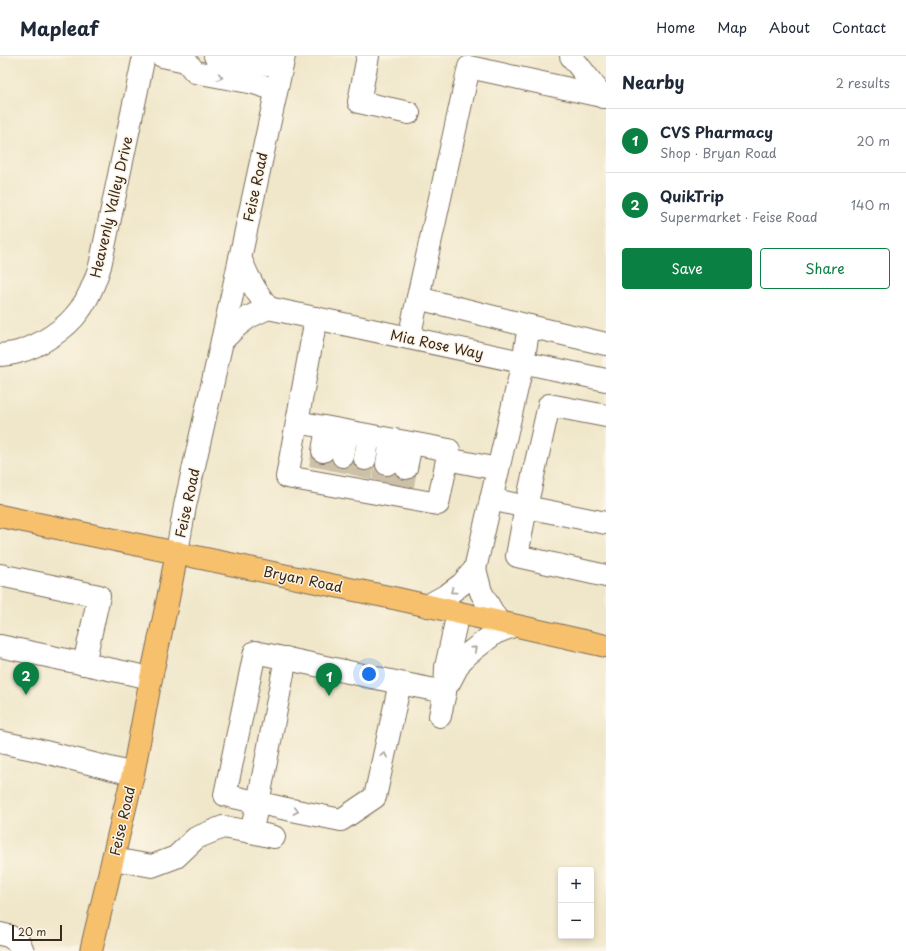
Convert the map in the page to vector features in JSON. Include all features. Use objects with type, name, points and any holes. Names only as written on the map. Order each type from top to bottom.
[{"type":"main road","name":"Bryan Road","points":[[0,516],[177,552],[606,646]]},
{"type":"main road","name":"Feise Road","points":[[91,951],[133,774],[177,552]]},
{"type":"street","name":"Heavenly Valley Drive","points":[[0,355],[19,352],[43,342],[63,328],[79,311],[92,290],[100,266],[144,56]]},
{"type":"street","points":[[162,56],[190,58],[195,72],[254,83],[276,90]]},
{"type":"street","points":[[214,56],[253,63],[283,61]]},
{"type":"street","points":[[368,56],[359,102],[409,113]]},
{"type":"street","points":[[571,56],[605,97]]},
{"type":"street","name":"Feise Road","points":[[177,552],[185,506],[283,61]]},
{"type":"street","points":[[409,338],[470,61],[605,97]]},
{"type":"street","points":[[222,341],[249,317],[268,308],[255,289],[240,258]]},
{"type":"street","points":[[418,298],[606,344]]},
{"type":"street","name":"Mia Rose Way","points":[[268,308],[606,380]]},
{"type":"street","points":[[297,422],[449,450],[438,504],[393,482],[330,469],[287,477],[297,422],[316,318]]},
{"type":"street","points":[[445,692],[460,662],[506,624],[490,608],[481,592],[475,569],[523,362],[529,326]]},
{"type":"street","points":[[606,416],[549,405],[527,503],[517,556],[606,576]]},
{"type":"street","points":[[527,503],[542,492],[556,426],[567,418],[606,426]]},
{"type":"street","points":[[330,469],[337,430]]},
{"type":"street","points":[[362,475],[369,436]]},
{"type":"street","points":[[393,482],[401,442]]},
{"type":"street","points":[[447,459],[498,469]]},
{"type":"street","points":[[491,500],[527,503],[606,523]]},
{"type":"street","points":[[426,606],[447,595],[462,584],[475,569]]},
{"type":"street","points":[[0,575],[99,596],[84,664]]},
{"type":"street","points":[[440,716],[445,692],[446,667],[458,613]]},
{"type":"street","points":[[0,646],[151,678]]},
{"type":"street","points":[[400,683],[376,796],[341,820],[225,795],[255,652],[445,692]]},
{"type":"street","points":[[251,832],[286,658]]},
{"type":"street","points":[[0,742],[133,774]]},
{"type":"street","points":[[113,859],[152,866],[176,856],[196,838],[223,827],[274,837]]},
{"type":"street","points":[[0,934],[9,936],[20,944],[23,951]]},
{"type":"tunnel","points":[[320,468],[323,451]]},
{"type":"tunnel","points":[[340,472],[343,456]]},
{"type":"tunnel","points":[[361,477],[365,459]]},
{"type":"tunnel","points":[[383,482],[387,464]]},
{"type":"tunnel","points":[[403,486],[406,468]]},
{"type":"place","name":"QuikTrip","points":[[26,695]]},
{"type":"place","name":"CVS Pharmacy","points":[[329,696]]}]
